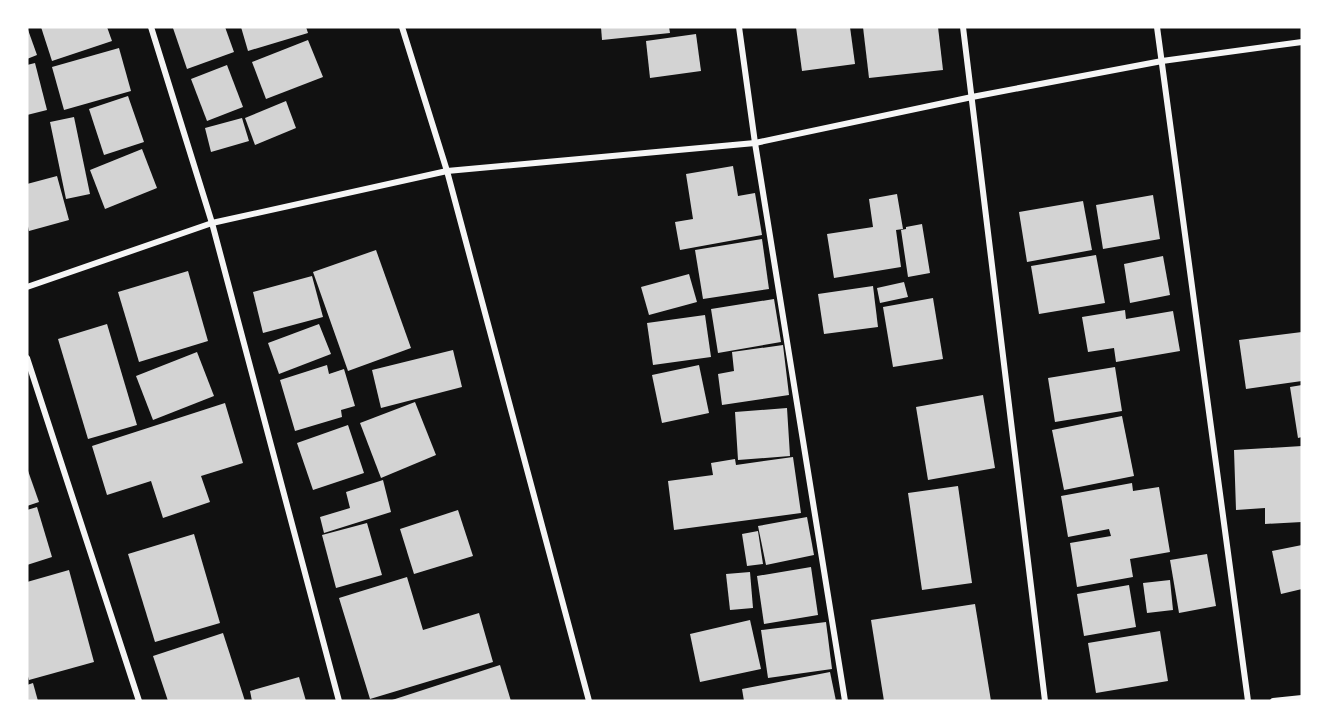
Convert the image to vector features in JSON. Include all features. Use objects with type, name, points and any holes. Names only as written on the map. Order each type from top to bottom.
[{"type":"street","points":[[151,27],[212,223],[339,701]]},
{"type":"street","points":[[402,27],[447,171],[589,701]]},
{"type":"street","points":[[739,27],[755,143],[845,701]]},
{"type":"street","points":[[963,27],[1045,701]]},
{"type":"street","points":[[1157,27],[1248,701]]},
{"type":"street","points":[[27,287],[212,223],[447,171],[755,143],[972,97],[1162,61],[1302,42]]},
{"type":"street","points":[[27,358],[139,701]]},
{"type":"street","points":[[1273,701],[1302,698]]},
{"type":"building","points":[[27,27],[37,55],[27,59]]},
{"type":"building","points":[[41,27],[107,27],[112,41],[52,61]]},
{"type":"building","points":[[225,27],[234,52],[187,69],[173,28]]},
{"type":"building","points":[[241,27],[306,27],[308,33],[248,51]]},
{"type":"building","points":[[601,27],[669,27],[670,33],[602,40]]},
{"type":"building","points":[[796,27],[850,27],[855,64],[802,71]]},
{"type":"building","points":[[863,27],[938,27],[943,70],[869,78]]},
{"type":"building","points":[[696,34],[701,71],[650,78],[646,41]]},
{"type":"building","points":[[308,40],[323,77],[266,99],[252,62]]},
{"type":"building","points":[[119,48],[131,91],[64,110],[52,67]]},
{"type":"building","points":[[35,63],[47,110],[27,115],[27,65]]},
{"type":"building","points":[[227,65],[243,107],[207,121],[191,79]]},
{"type":"building","points":[[128,96],[144,142],[104,155],[89,109]]},
{"type":"building","points":[[286,101],[296,128],[255,145],[245,118]]},
{"type":"building","points":[[74,117],[90,194],[66,199],[50,122]]},
{"type":"building","points":[[242,118],[249,141],[211,152],[205,128]]},
{"type":"building","points":[[142,149],[157,188],[105,209],[90,170]]},
{"type":"building","points":[[733,166],[738,196],[755,193],[762,235],[680,250],[675,222],[693,219],[686,174]]},
{"type":"building","points":[[57,176],[69,220],[29,231],[27,184]]},
{"type":"building","points":[[897,194],[903,229],[896,230],[901,267],[834,278],[827,234],[873,227],[869,199]]},
{"type":"building","points":[[1153,195],[1160,239],[1103,249],[1096,205]]},
{"type":"building","points":[[1083,201],[1092,250],[1027,262],[1019,212]]},
{"type":"building","points":[[922,224],[930,273],[908,277],[901,230]]},
{"type":"building","points":[[762,239],[769,289],[703,299],[695,250]]},
{"type":"building","points":[[376,250],[411,348],[348,371],[313,272]]},
{"type":"building","points":[[1096,255],[1105,303],[1039,314],[1031,266]]},
{"type":"building","points":[[1163,256],[1170,295],[1130,303],[1124,264]]},
{"type":"building","points":[[188,271],[208,341],[139,362],[118,292]]},
{"type":"building","points":[[689,274],[697,302],[649,315],[641,287]]},
{"type":"building","points":[[312,276],[323,317],[263,333],[253,292]]},
{"type":"building","points":[[904,282],[908,297],[880,303],[877,288]]},
{"type":"building","points":[[873,286],[878,327],[824,334],[818,294]]},
{"type":"building","points":[[933,298],[943,359],[893,367],[883,307]]},
{"type":"building","points":[[774,299],[781,342],[718,353],[711,309]]},
{"type":"building","points":[[1125,310],[1126,319],[1173,311],[1180,351],[1116,362],[1114,348],[1088,352],[1082,317]]},
{"type":"building","points":[[705,315],[711,357],[653,365],[647,323]]},
{"type":"building","points":[[107,324],[137,425],[88,439],[58,339]]},
{"type":"building","points":[[319,324],[331,354],[279,374],[268,343]]},
{"type":"building","points":[[1302,332],[1302,381],[1246,389],[1239,340]]},
{"type":"building","points":[[783,345],[789,395],[722,405],[718,374],[734,371],[732,352]]},
{"type":"building","points":[[453,350],[462,387],[381,408],[372,370]]},
{"type":"building","points":[[197,352],[214,396],[153,420],[136,376]]},
{"type":"building","points":[[327,365],[329,374],[344,369],[355,406],[341,410],[342,417],[295,431],[280,380]]},
{"type":"building","points":[[699,365],[709,413],[662,423],[652,375]]},
{"type":"building","points":[[1115,367],[1122,411],[1055,422],[1048,378]]},
{"type":"building","points":[[1302,385],[1302,437],[1298,438],[1290,387]]},
{"type":"building","points":[[983,395],[995,468],[928,480],[916,407]]},
{"type":"building","points":[[415,402],[436,455],[381,478],[360,423]]},
{"type":"building","points":[[225,403],[243,463],[201,476],[210,502],[163,518],[151,481],[107,495],[92,446]]},
{"type":"building","points":[[787,408],[790,456],[738,460],[735,412]]},
{"type":"building","points":[[1122,416],[1134,476],[1064,490],[1052,430]]},
{"type":"building","points":[[348,425],[364,473],[313,490],[297,443]]},
{"type":"building","points":[[1302,446],[1302,522],[1265,524],[1265,508],[1236,510],[1234,450]]},
{"type":"building","points":[[793,457],[801,513],[674,530],[668,481],[713,475],[711,463],[735,459],[736,465]]},
{"type":"building","points":[[27,468],[39,502],[27,506]]},
{"type":"building","points":[[383,480],[391,512],[324,533],[320,517],[350,508],[346,492]]},
{"type":"building","points":[[1132,483],[1133,491],[1159,487],[1170,552],[1130,559],[1133,577],[1077,587],[1070,543],[1111,536],[1109,529],[1068,537],[1061,496]]},
{"type":"building","points":[[958,486],[972,583],[922,590],[908,493]]},
{"type":"building","points":[[37,507],[52,557],[27,565],[27,510]]},
{"type":"building","points":[[458,510],[473,556],[414,574],[400,529]]},
{"type":"building","points":[[807,517],[814,555],[766,565],[758,526]]},
{"type":"building","points":[[367,523],[382,575],[336,588],[322,535]]},
{"type":"building","points":[[758,531],[763,564],[747,566],[742,534]]},
{"type":"building","points":[[194,534],[220,623],[155,642],[128,554]]},
{"type":"building","points":[[1302,545],[1302,589],[1281,594],[1272,551]]},
{"type":"building","points":[[1207,554],[1216,606],[1179,613],[1170,560]]},
{"type":"building","points":[[811,567],[818,615],[764,624],[757,576]]},
{"type":"building","points":[[69,570],[94,662],[29,680],[27,673],[27,582]]},
{"type":"building","points":[[750,572],[753,608],[730,610],[726,574]]},
{"type":"building","points":[[407,577],[423,630],[479,613],[493,662],[370,699],[339,598]]},
{"type":"building","points":[[1170,580],[1173,610],[1147,613],[1143,583]]},
{"type":"building","points":[[1129,585],[1136,627],[1084,636],[1077,594]]},
{"type":"building","points":[[975,604],[991,701],[884,701],[871,620]]},
{"type":"building","points":[[750,620],[761,669],[700,682],[690,634]]},
{"type":"building","points":[[826,622],[832,669],[768,678],[761,630]]},
{"type":"building","points":[[1160,631],[1168,681],[1096,693],[1088,643]]},
{"type":"building","points":[[223,633],[245,701],[168,701],[153,656]]},
{"type":"building","points":[[500,665],[511,701],[389,701]]},
{"type":"building","points":[[830,672],[836,701],[744,701],[742,689]]},
{"type":"building","points":[[299,677],[306,701],[252,701],[250,691]]},
{"type":"building","points":[[33,683],[38,701],[27,701],[27,685]]}]
